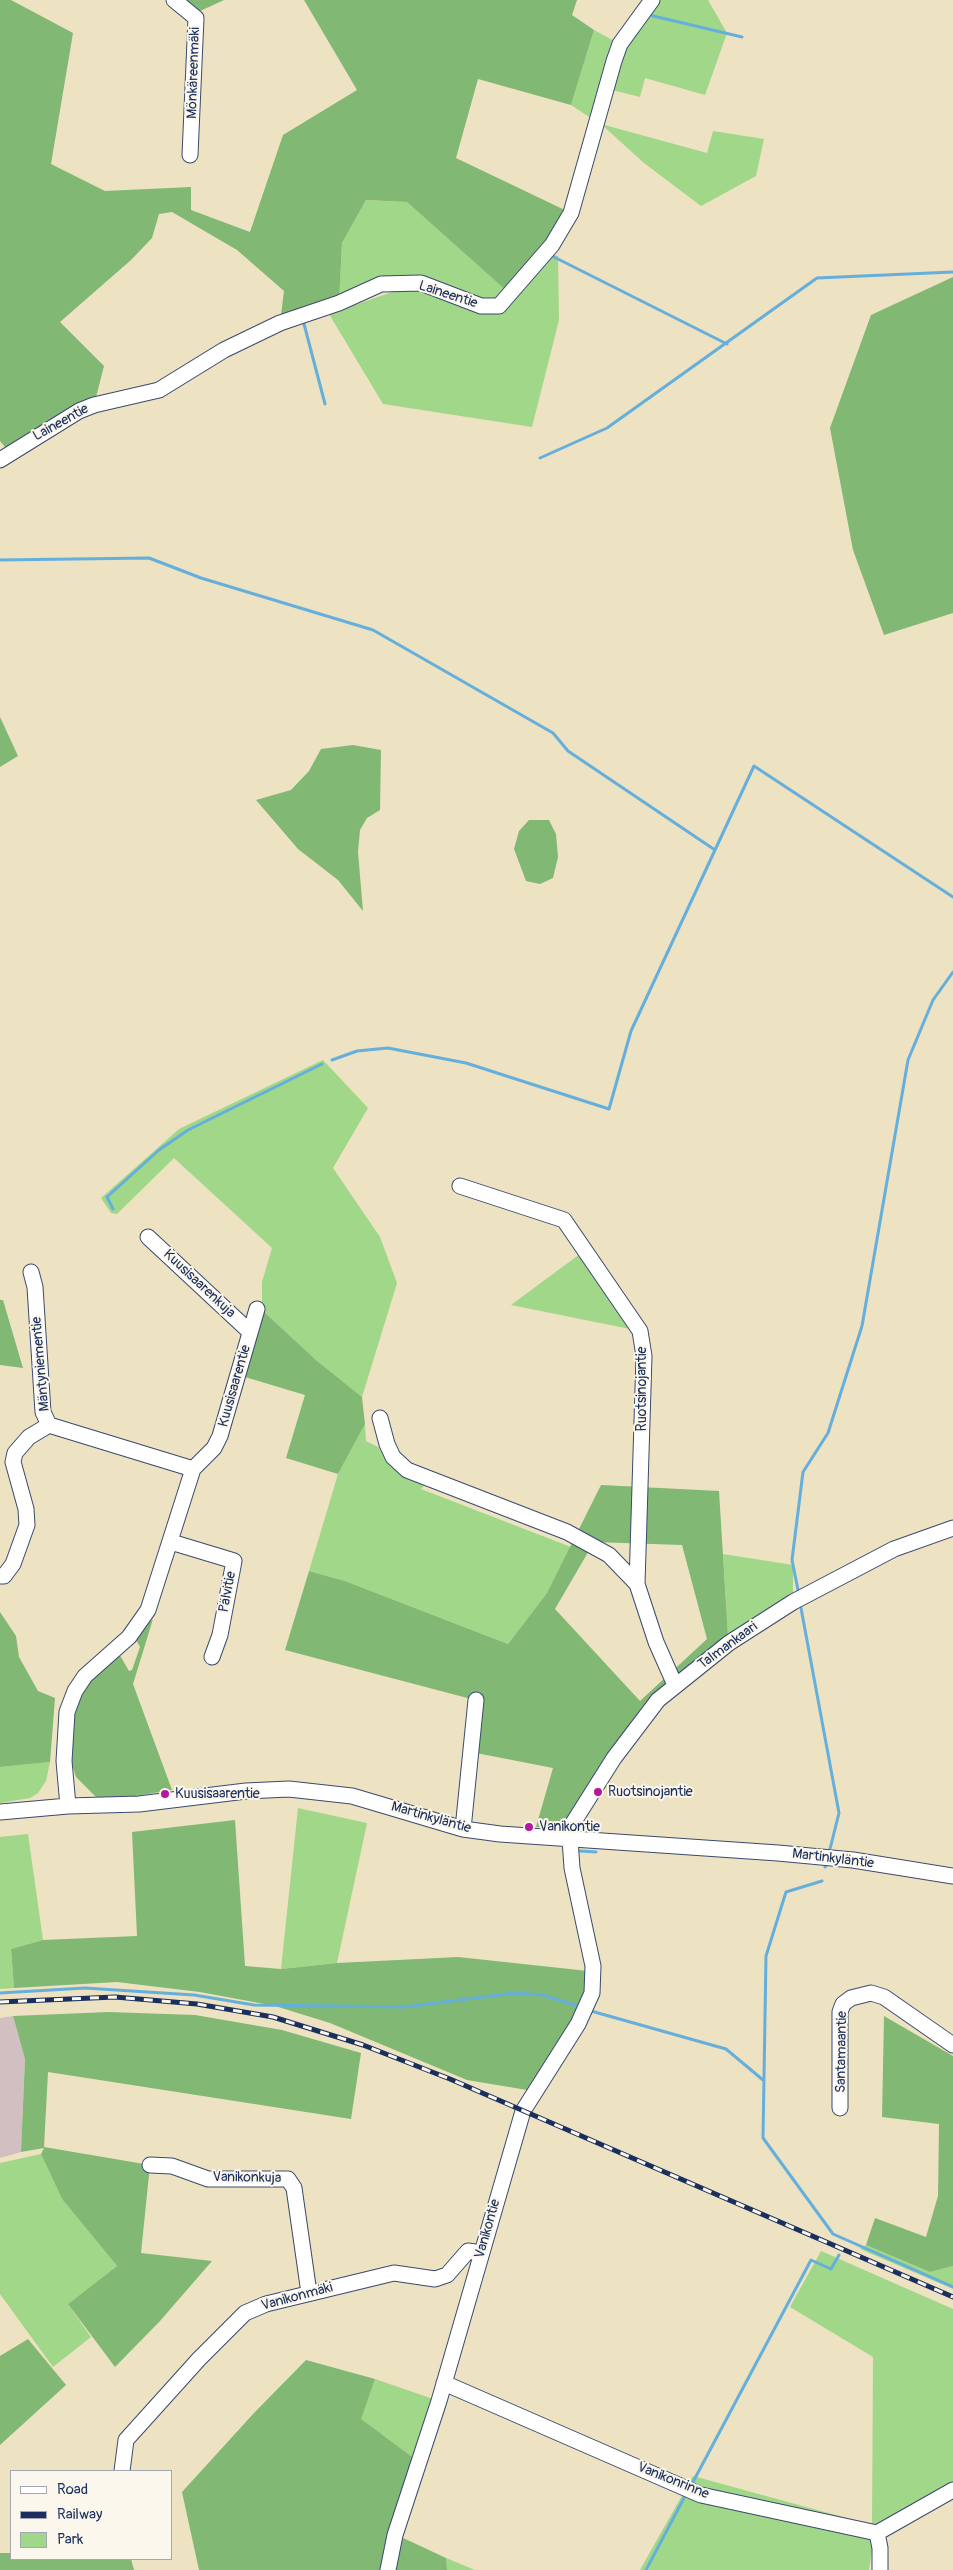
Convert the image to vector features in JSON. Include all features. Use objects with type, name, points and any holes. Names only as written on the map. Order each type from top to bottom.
[{"type":"street","name":"Mönkäreenmäki","points":[[174,0],[196,18],[190,155]]},
{"type":"street","name":"Laineentie","points":[[0,460],[79,411],[160,390],[224,350],[272,327],[339,303],[381,284],[421,283],[481,306],[498,306],[552,245],[572,213],[620,44],[652,0]]},
{"type":"street","name":"Ruotsinojantie","points":[[460,1186],[564,1220],[640,1331],[644,1356],[637,1584],[656,1642],[675,1685]]},
{"type":"street","name":"Kuusisaarenkuja","points":[[148,1237],[250,1332]]},
{"type":"street","name":"Mäntyniementie","points":[[31,1272],[34,1287],[43,1412],[49,1424],[193,1469]]},
{"type":"street","name":"Kuusisaarentie","points":[[68,1806],[64,1761],[66,1712],[85,1676],[129,1637],[140,1624],[148,1610],[193,1469],[214,1448],[220,1436],[257,1309]]},
{"type":"street","points":[[380,1418],[387,1444],[393,1457],[408,1470],[567,1532],[609,1555],[622,1571],[637,1584]]},
{"type":"street","points":[[0,1576],[4,1576],[13,1564],[27,1525],[26,1509],[13,1462],[15,1453],[29,1437],[49,1424]]},
{"type":"street","name":"Talmankaari","points":[[570,1839],[573,1823],[614,1758],[658,1700],[675,1685],[729,1643],[793,1602],[894,1549],[953,1528]]},
{"type":"street","name":"Pälvitie","points":[[171,1542],[234,1561],[220,1635],[212,1657]]},
{"type":"street","points":[[463,1829],[476,1700]]},
{"type":"street","name":"Martinkyläntie","points":[[0,1812],[68,1806],[139,1804],[246,1791],[289,1789],[352,1796],[463,1829],[570,1839],[778,1852],[853,1860],[953,1876]]},
{"type":"street","name":"Vanikontie","points":[[388,2570],[395,2536],[444,2383],[523,2111],[578,2024],[592,1993],[593,1966],[572,1868],[570,1839]]},
{"type":"street","name":"Santamaantie","points":[[840,2108],[840,2012],[843,2004],[851,1998],[871,1993],[884,1997],[953,2045]]},
{"type":"street","name":"Vanikonkuja","points":[[150,2165],[172,2166],[208,2178],[288,2179],[294,2188],[309,2293]]},
{"type":"street","name":"Vanikonmäki","points":[[122,2470],[126,2440],[238,2319],[266,2304],[394,2273],[435,2279],[447,2275],[468,2251],[481,2253]]},
{"type":"street","name":"Vanikonrinne","points":[[444,2383],[701,2495],[877,2533]]},
{"type":"street","points":[[880,2570],[880,2548],[877,2533],[953,2490]]},
{"type":"shaded area","points":[[13,2016],[25,2059],[21,2152],[0,2158],[0,2018]]},
{"type":"green space","points":[[0,0],[11,0],[73,33],[51,164],[105,191],[191,187],[191,210],[250,232],[283,135],[357,90],[304,0],[577,0],[572,15],[594,30],[571,105],[478,79],[456,158],[571,213],[510,294],[407,202],[366,200],[342,243],[339,303],[280,323],[284,291],[237,250],[172,212],[159,214],[152,238],[131,260],[60,322],[104,366],[94,405],[10,453],[0,441]]},
{"type":"green space","points":[[185,0],[224,0],[198,12]]},
{"type":"green space","points":[[653,0],[708,0],[727,33],[705,95],[645,78],[640,97],[608,89],[597,122],[571,105],[594,30],[620,44]]},
{"type":"green space","points":[[601,124],[707,153],[713,131],[764,139],[756,176],[701,206],[644,163]]},
{"type":"green space","points":[[366,200],[407,202],[510,294],[548,253],[558,256],[559,320],[532,427],[383,404],[329,314],[418,283],[381,284],[339,303],[342,243]]},
{"type":"green space","points":[[953,277],[953,613],[884,635],[853,550],[830,428],[871,315]]},
{"type":"green space","points":[[0,717],[18,756],[0,767]]},
{"type":"green space","points":[[353,745],[381,750],[380,810],[367,818],[360,830],[358,852],[363,911],[338,880],[298,849],[256,800],[291,790],[309,771],[321,749]]},
{"type":"green space","points":[[529,820],[549,820],[556,834],[558,857],[553,878],[540,884],[526,881],[514,849],[519,831]]},
{"type":"green space","points":[[323,1060],[368,1108],[333,1168],[380,1237],[397,1283],[362,1397],[316,1360],[262,1310],[262,1282],[272,1248],[174,1158],[117,1214],[111,1213],[101,1198],[179,1129]]},
{"type":"green space","points":[[584,1251],[640,1331],[511,1305]]},
{"type":"green space","points":[[0,1300],[3,1300],[23,1368],[0,1365]]},
{"type":"green space","points":[[262,1310],[316,1360],[362,1397],[365,1424],[338,1474],[286,1458],[305,1395],[245,1377]]},
{"type":"green space","points":[[365,1424],[366,1441],[434,1475],[421,1489],[571,1547],[547,1593],[508,1644],[345,1581],[309,1571],[338,1474]]},
{"type":"green space","points":[[601,1485],[719,1491],[728,1636],[645,1703],[637,1714],[635,1722],[599,1768],[565,1822],[556,1828],[536,1827],[553,1768],[471,1752],[475,1700],[285,1650],[309,1571],[345,1581],[508,1644],[547,1593]],"holes":[[[594,1542],[682,1545],[707,1639],[640,1701],[555,1609]]]},
{"type":"green space","points":[[723,1554],[793,1565],[793,1602],[728,1636]]},
{"type":"green space","points":[[0,1612],[16,1636],[19,1657],[38,1691],[55,1698],[50,1762],[0,1767]]},
{"type":"green space","points":[[153,1619],[133,1684],[172,1790],[135,1796],[96,1797],[76,1777],[71,1761],[69,1735],[79,1693],[118,1652],[129,1671],[132,1670],[140,1647],[135,1638]]},
{"type":"green space","points":[[50,1762],[46,1781],[38,1793],[30,1798],[0,1803],[0,1767]]},
{"type":"green space","points":[[298,1808],[367,1823],[337,1963],[281,1969]]},
{"type":"green space","points":[[235,1820],[245,1966],[281,1969],[337,1963],[458,1957],[588,1971],[593,1966],[578,2024],[527,2090],[467,2080],[330,2023],[275,2006],[200,1992],[117,1982],[14,1988],[11,1949],[43,1940],[137,1936],[132,1832]]},
{"type":"green space","points":[[28,1834],[43,1940],[11,1949],[14,1988],[0,1989],[0,1837]]},
{"type":"green space","points":[[109,2012],[195,2015],[282,2030],[361,2053],[351,2119],[48,2072],[44,2147],[150,2165],[141,2253],[212,2261],[160,2321],[115,2367],[68,2304],[117,2266],[62,2199],[41,2154],[44,2148],[21,2152],[25,2059],[13,2016]]},
{"type":"green space","points":[[884,2016],[953,2056],[953,2266],[930,2272],[866,2245],[875,2218],[926,2237],[938,2196],[939,2124],[882,2117]]},
{"type":"green space","points":[[41,2154],[62,2199],[117,2266],[68,2304],[91,2337],[53,2367],[0,2294],[0,2163]]},
{"type":"green space","points":[[866,2245],[930,2272],[953,2266],[953,2289],[860,2249]]},
{"type":"green space","points":[[821,2251],[953,2309],[953,2482],[887,2519],[873,2543],[869,2570],[640,2570],[693,2476],[872,2525],[873,2357],[790,2307]]},
{"type":"green space","points":[[28,2339],[66,2385],[0,2445],[0,2356]]},
{"type":"green space","points":[[306,2360],[375,2379],[361,2419],[419,2462],[384,2547],[390,2551],[401,2537],[446,2558],[447,2570],[199,2570],[182,2492],[254,2413]]},
{"type":"green space","points":[[375,2379],[439,2401],[419,2462],[360,2419]]},
{"type":"green space","points":[[0,2553],[10,2553],[10,2560],[131,2560],[134,2570],[0,2570]]},
{"type":"green space","points":[[446,2558],[475,2570],[447,2570]]},
{"type":"waterway","points":[[649,15],[742,37]]},
{"type":"waterway","points":[[550,255],[727,344]]},
{"type":"waterway","points":[[540,458],[607,428],[817,278],[953,272]]},
{"type":"waterway","points":[[303,320],[325,404]]},
{"type":"waterway","points":[[0,560],[149,558],[201,578],[373,630],[553,733],[568,751],[715,850]]},
{"type":"waterway","points":[[332,1060],[357,1051],[388,1048],[466,1063],[609,1109],[631,1031],[754,766],[953,897]]},
{"type":"waterway","points":[[798,1590],[792,1560],[803,1472],[828,1433],[862,1326],[908,1060],[933,1000],[953,972]]},
{"type":"waterway","points":[[113,1209],[107,1197],[159,1150],[188,1130],[322,1064]]},
{"type":"waterway","points":[[801,1608],[839,1813],[830,1849]]},
{"type":"waterway","points":[[580,1851],[596,1852]]},
{"type":"waterway","points":[[822,1881],[786,1892],[766,1956],[763,2138],[833,2234],[953,2287]]},
{"type":"waterway","points":[[0,1993],[85,1988],[194,1995],[254,2005],[405,2007],[514,1993],[543,1995],[577,2006]]},
{"type":"waterway","points":[[591,2011],[726,2049],[763,2080]]},
{"type":"waterway","points":[[693,2482],[811,2260],[831,2269],[839,2255]]},
{"type":"waterway","points":[[646,2570],[684,2498]]},
{"type":"railway","points":[[0,2002],[115,1997],[197,2004],[273,2017],[363,2045],[450,2079],[953,2297]]},
{"type":"place","name":"Ruotsinojantie","points":[[598,1792]]},
{"type":"place","name":"Kuusisaarentie","points":[[165,1794]]},
{"type":"place","name":"Vanikontie","points":[[529,1827]]}]
